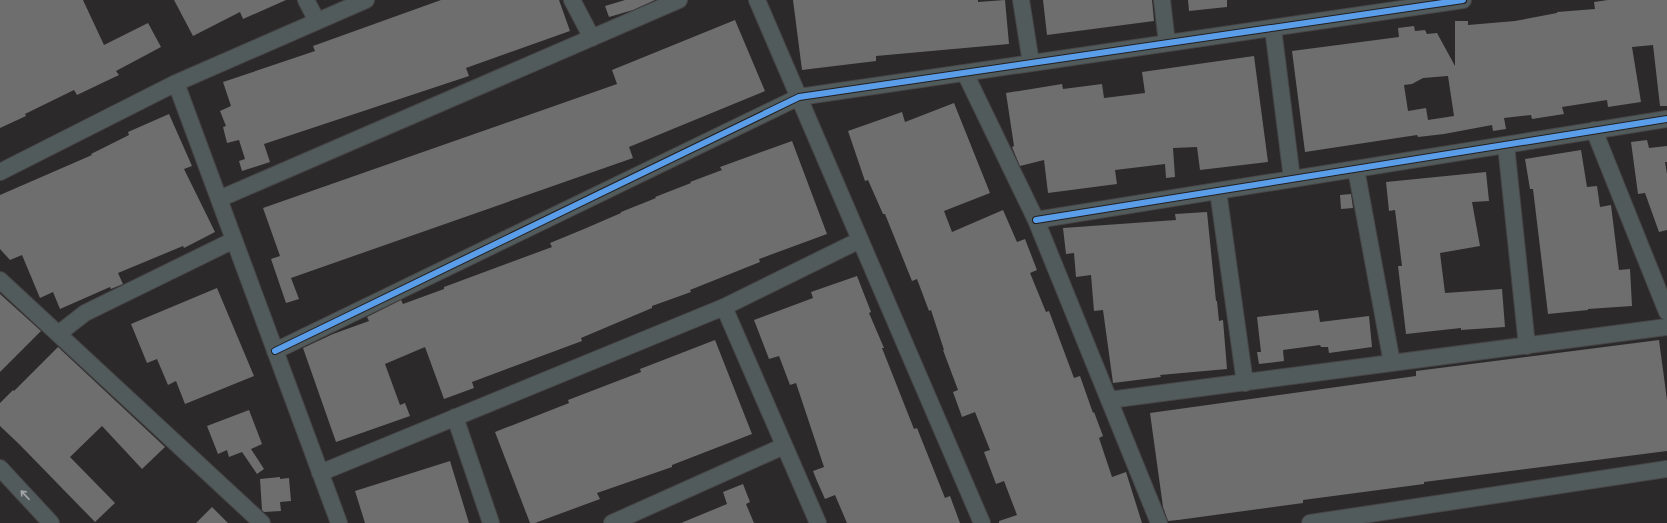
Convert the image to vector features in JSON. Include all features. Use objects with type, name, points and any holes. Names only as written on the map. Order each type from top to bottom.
[{"type":"street","points":[[306,0],[317,21]]},
{"type":"street","points":[[0,172],[176,83],[366,0]]},
{"type":"street","points":[[572,0],[592,38]]},
{"type":"street","points":[[219,200],[679,0]]},
{"type":"street","points":[[757,0],[982,523]]},
{"type":"street","points":[[1021,0],[1031,63]]},
{"type":"street","points":[[1162,0],[1167,43]]},
{"type":"street","points":[[275,351],[799,97],[1463,0]]},
{"type":"street","points":[[1272,28],[1292,179]]},
{"type":"street","points":[[964,73],[1036,220],[1159,523]]},
{"type":"street","points":[[176,83],[339,523]]},
{"type":"street","points":[[1036,220],[1667,119]]},
{"type":"street","points":[[1594,130],[1667,312]]},
{"type":"street","points":[[1506,144],[1527,346]]},
{"type":"street","points":[[1356,169],[1392,363]]},
{"type":"street","points":[[1218,191],[1246,383]]},
{"type":"street","points":[[58,334],[84,313],[234,240]]},
{"type":"street","points":[[320,473],[724,307],[860,240]]},
{"type":"street","points":[[0,280],[262,523]]},
{"type":"street","points":[[724,307],[818,523]]},
{"type":"street","points":[[1109,400],[1667,327]]},
{"type":"street","points":[[455,418],[491,523]]},
{"type":"street","points":[[612,523],[784,446]]},
{"type":"street","points":[[0,468],[51,523]]},
{"type":"street","points":[[1310,523],[1667,468]]},
{"type":"building","points":[[0,0],[83,0],[104,45],[148,23],[161,47],[116,71],[119,75],[77,95],[74,90],[25,114],[26,116],[0,128]]},
{"type":"building","points":[[174,0],[286,0],[243,19],[240,12],[193,36]]},
{"type":"building","points":[[441,0],[559,0],[570,31],[466,68],[469,76],[264,144],[270,162],[242,171],[239,161],[245,159],[239,140],[227,143],[223,127],[226,126],[220,111],[231,106],[223,82],[315,51],[313,46]]},
{"type":"building","points":[[625,0],[655,0],[633,10],[609,17],[605,6]]},
{"type":"building","points":[[793,0],[978,0],[978,2],[1005,0],[1009,44],[876,56],[876,61],[802,70]]},
{"type":"building","points":[[1043,0],[1152,0],[1154,21],[1047,35]]},
{"type":"building","points":[[1188,0],[1227,0],[1227,7],[1189,11]]},
{"type":"building","points":[[1608,0],[1667,0],[1667,106],[1660,106],[1653,45],[1632,47],[1641,102],[1608,107],[1607,100],[1562,107],[1564,114],[1532,119],[1531,115],[1504,118],[1506,129],[1493,131],[1492,125],[1444,134],[1418,137],[1417,135],[1305,152],[1292,51],[1399,37],[1398,28],[1414,26],[1415,31],[1425,30],[1427,34],[1437,33],[1455,66],[1455,21],[1468,21],[1468,25],[1515,21],[1557,12],[1595,9],[1594,2]],"holes":[[[1448,76],[1454,116],[1428,120],[1426,108],[1408,111],[1404,85],[1412,84],[1423,78]]]},
{"type":"building","points":[[735,20],[765,91],[629,147],[633,158],[291,278],[299,299],[286,303],[271,259],[280,256],[263,208],[617,84],[612,70]]},
{"type":"building","points":[[1254,56],[1268,162],[1200,170],[1197,147],[1173,148],[1175,177],[1166,178],[1165,164],[1115,170],[1117,184],[1048,193],[1044,160],[1020,166],[1012,147],[1014,146],[1006,93],[1062,84],[1063,89],[1102,84],[1104,98],[1145,93],[1142,72]]},
{"type":"building","points":[[954,103],[990,193],[944,211],[952,232],[1003,210],[1017,242],[1025,239],[1037,270],[1030,273],[1046,312],[1049,311],[1074,378],[1080,376],[1103,436],[1099,438],[1112,477],[1126,472],[1142,523],[999,523],[999,521],[1017,515],[1004,481],[996,484],[984,452],[990,450],[975,412],[962,417],[953,392],[958,390],[943,350],[931,310],[929,311],[917,279],[912,281],[885,214],[883,214],[868,180],[865,181],[848,131],[902,112],[905,122]]},
{"type":"building","points":[[169,114],[192,166],[184,169],[215,232],[184,248],[183,246],[118,273],[123,284],[111,289],[110,287],[60,309],[53,292],[40,298],[22,255],[10,260],[0,249],[0,195],[92,155],[91,154],[129,135],[128,132]]},
{"type":"building","points":[[1647,140],[1649,148],[1667,146],[1667,162],[1665,162],[1667,174],[1667,230],[1659,232],[1645,193],[1638,194],[1631,142]]},
{"type":"building","points":[[792,141],[827,234],[759,259],[760,262],[690,290],[691,292],[652,306],[652,308],[581,338],[582,341],[472,382],[474,388],[444,399],[425,347],[385,364],[400,405],[405,403],[410,416],[336,442],[303,348],[333,334],[369,321],[367,317],[401,300],[403,304],[444,289],[444,287],[552,247],[550,243],[656,198],[655,197],[691,183],[690,182],[722,170],[720,167]]},
{"type":"building","points":[[1581,150],[1587,187],[1597,186],[1600,207],[1611,205],[1619,270],[1630,269],[1632,306],[1548,314],[1533,189],[1530,189],[1525,159]]},
{"type":"building","points":[[1486,172],[1489,201],[1472,202],[1480,246],[1440,253],[1445,293],[1502,289],[1505,327],[1461,330],[1461,328],[1406,334],[1398,266],[1402,266],[1395,210],[1389,211],[1386,182]]},
{"type":"building","points":[[1351,194],[1353,208],[1341,209],[1340,195]]},
{"type":"building","points":[[1207,212],[1216,301],[1219,321],[1223,320],[1227,369],[1160,375],[1161,377],[1113,383],[1103,310],[1094,311],[1091,275],[1076,277],[1074,253],[1066,254],[1063,228],[1176,220],[1175,214]]},
{"type":"building","points":[[857,276],[871,312],[869,313],[884,348],[882,348],[914,429],[917,428],[945,498],[950,496],[960,523],[847,523],[835,495],[825,499],[817,481],[813,471],[824,467],[796,383],[790,385],[779,356],[769,359],[754,320],[813,298],[811,292]]},
{"type":"building","points":[[217,288],[254,376],[185,404],[176,381],[168,385],[157,359],[147,363],[131,324]]},
{"type":"building","points":[[0,294],[41,331],[0,372]]},
{"type":"building","points":[[1318,310],[1320,322],[1369,316],[1372,347],[1329,353],[1328,347],[1321,347],[1320,345],[1283,350],[1284,361],[1259,364],[1257,352],[1261,352],[1257,317]]},
{"type":"building","points":[[715,340],[752,434],[672,465],[672,467],[597,493],[600,499],[535,523],[530,523],[495,432],[569,403],[568,400],[641,372],[640,369]]},
{"type":"building","points":[[1659,340],[1667,400],[1667,451],[1424,482],[1424,484],[1303,500],[1303,503],[1178,520],[1168,521],[1163,507],[1150,413],[1416,376],[1416,371]]},
{"type":"building","points":[[58,347],[165,447],[142,469],[102,426],[70,457],[115,503],[95,522],[0,426],[0,403]]},
{"type":"building","points":[[249,410],[262,444],[251,449],[264,469],[257,474],[242,452],[229,457],[227,450],[218,454],[207,426]]},
{"type":"building","points":[[450,461],[469,523],[365,523],[355,491]]},
{"type":"building","points":[[280,477],[280,479],[289,478],[291,501],[280,502],[281,511],[264,512],[262,510],[260,479]]},
{"type":"building","points":[[743,484],[750,502],[746,504],[754,523],[681,523],[727,504],[723,492]]},
{"type":"building","points":[[212,507],[228,523],[196,523]]},
{"type":"cycle path","points":[[275,351],[799,97],[1463,0]]},
{"type":"cycle path","points":[[1036,220],[1667,119]]}]
